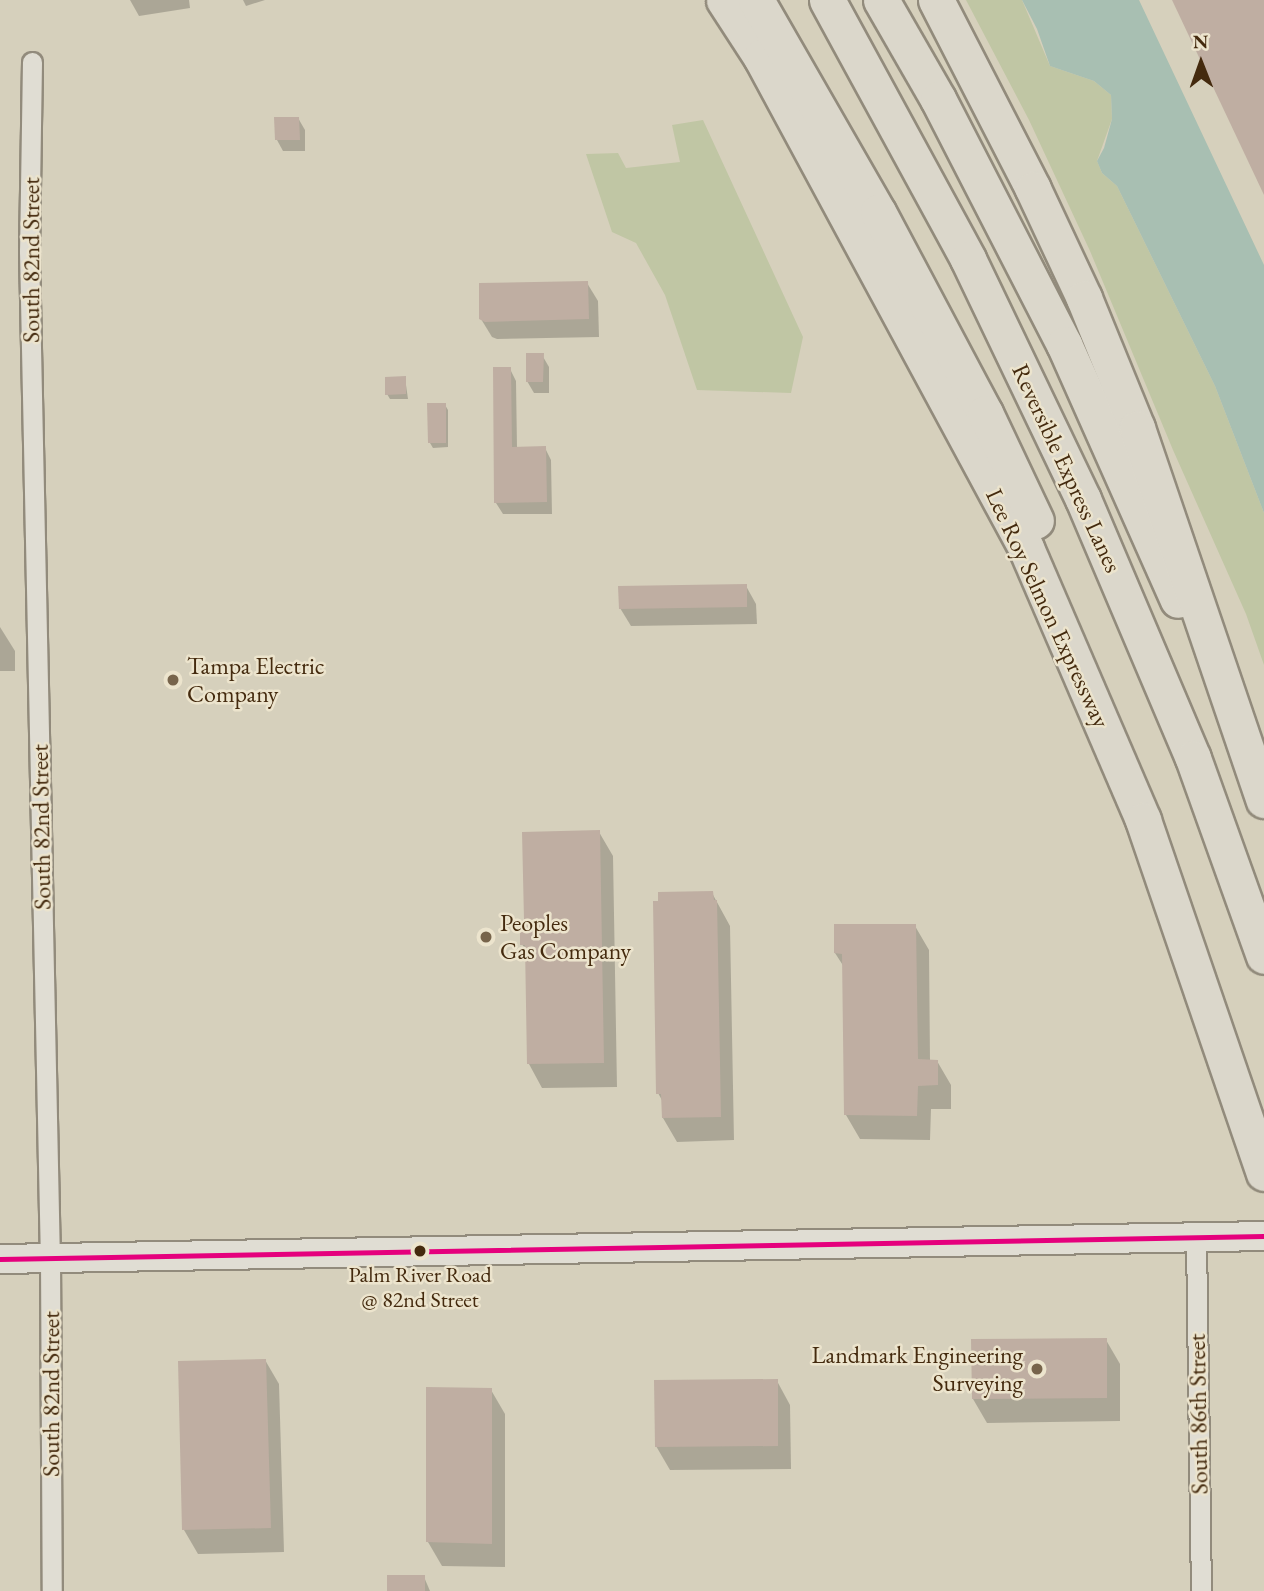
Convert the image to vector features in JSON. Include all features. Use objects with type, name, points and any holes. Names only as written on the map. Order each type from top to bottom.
[{"type":"highway","name":"Lee Roy Selmon Expressway","points":[[724,0],[761,57],[1026,548],[1143,820],[1262,1167]]},
{"type":"highway","points":[[756,0],[878,212],[985,412],[1071,596],[1125,726],[1143,820]]},
{"type":"highway","name":"Reversible Express Lanes","points":[[827,0],[968,259],[1083,499],[1194,758],[1264,956]]},
{"type":"highway","points":[[881,0],[939,99],[1059,333],[1182,608],[1197,635],[1217,658]]},
{"type":"highway","points":[[936,0],[980,81],[1084,299],[1137,428],[1264,800]]},
{"type":"street","name":"South 82nd Street","points":[[32,62],[30,276],[50,1258],[52,1591]]},
{"type":"street","points":[[0,1259],[1264,1236]]},
{"type":"street","name":"South 86th Street","points":[[1196,1237],[1200,1591]]},
{"type":"shaded area","points":[[966,0],[1022,0],[1050,66],[1094,81],[1111,95],[1112,119],[1097,161],[1102,173],[1117,186],[1215,386],[1264,513],[1264,665],[1246,614],[1173,450],[1090,251],[1029,120]]},
{"type":"shaded area","points":[[1022,0],[1139,0],[1264,265],[1264,513],[1215,386],[1117,186],[1102,173],[1097,161],[1104,148],[1112,119],[1111,95],[1094,81],[1050,66],[1037,29]]},
{"type":"shaded area","points":[[703,120],[803,337],[791,393],[697,390],[665,295],[636,243],[612,232],[586,154],[618,153],[626,168],[680,162],[672,125]]},
{"type":"building","points":[[1172,0],[1264,0],[1264,195]]},
{"type":"building","points":[[274,117],[299,117],[300,140],[275,140]]},
{"type":"building","points":[[588,281],[589,319],[485,322],[479,319],[479,283]]},
{"type":"building","points":[[526,353],[544,353],[543,382],[526,382]]},
{"type":"building","points":[[493,367],[511,367],[512,447],[546,446],[547,502],[494,503]]},
{"type":"building","points":[[406,376],[406,394],[385,395],[385,377]]},
{"type":"building","points":[[427,403],[446,403],[446,443],[428,443]]},
{"type":"building","points":[[747,584],[747,607],[619,609],[618,586]]},
{"type":"building","points":[[600,830],[604,1063],[527,1064],[525,945],[520,945],[520,920],[524,920],[522,832]]},
{"type":"building","points":[[713,891],[714,900],[717,900],[721,1117],[662,1118],[661,1094],[656,1094],[653,901],[658,901],[658,892]]},
{"type":"building","points":[[834,924],[916,924],[918,1059],[938,1060],[938,1085],[918,1086],[917,1116],[844,1115],[842,954],[834,953]]},
{"type":"building","points":[[1107,1338],[1107,1398],[972,1399],[971,1339]]},
{"type":"building","points":[[266,1359],[271,1528],[182,1530],[178,1361]]},
{"type":"building","points":[[778,1379],[778,1446],[655,1447],[654,1380]]},
{"type":"building","points":[[426,1387],[492,1388],[492,1544],[426,1542]]},
{"type":"building","points":[[387,1575],[425,1575],[425,1591],[387,1591]]},
{"type":"transit line","points":[[0,1259],[1264,1236]]},
{"type":"place","name":"Tampa Electric Company","points":[[173,680]]},
{"type":"place","name":"Peoples Gas Company","points":[[486,937]]},
{"type":"place","name":"Palm River Road @ 82nd Street","points":[[420,1251]]},
{"type":"place","name":"Landmark Engineering Surveying","points":[[1037,1369]]}]
